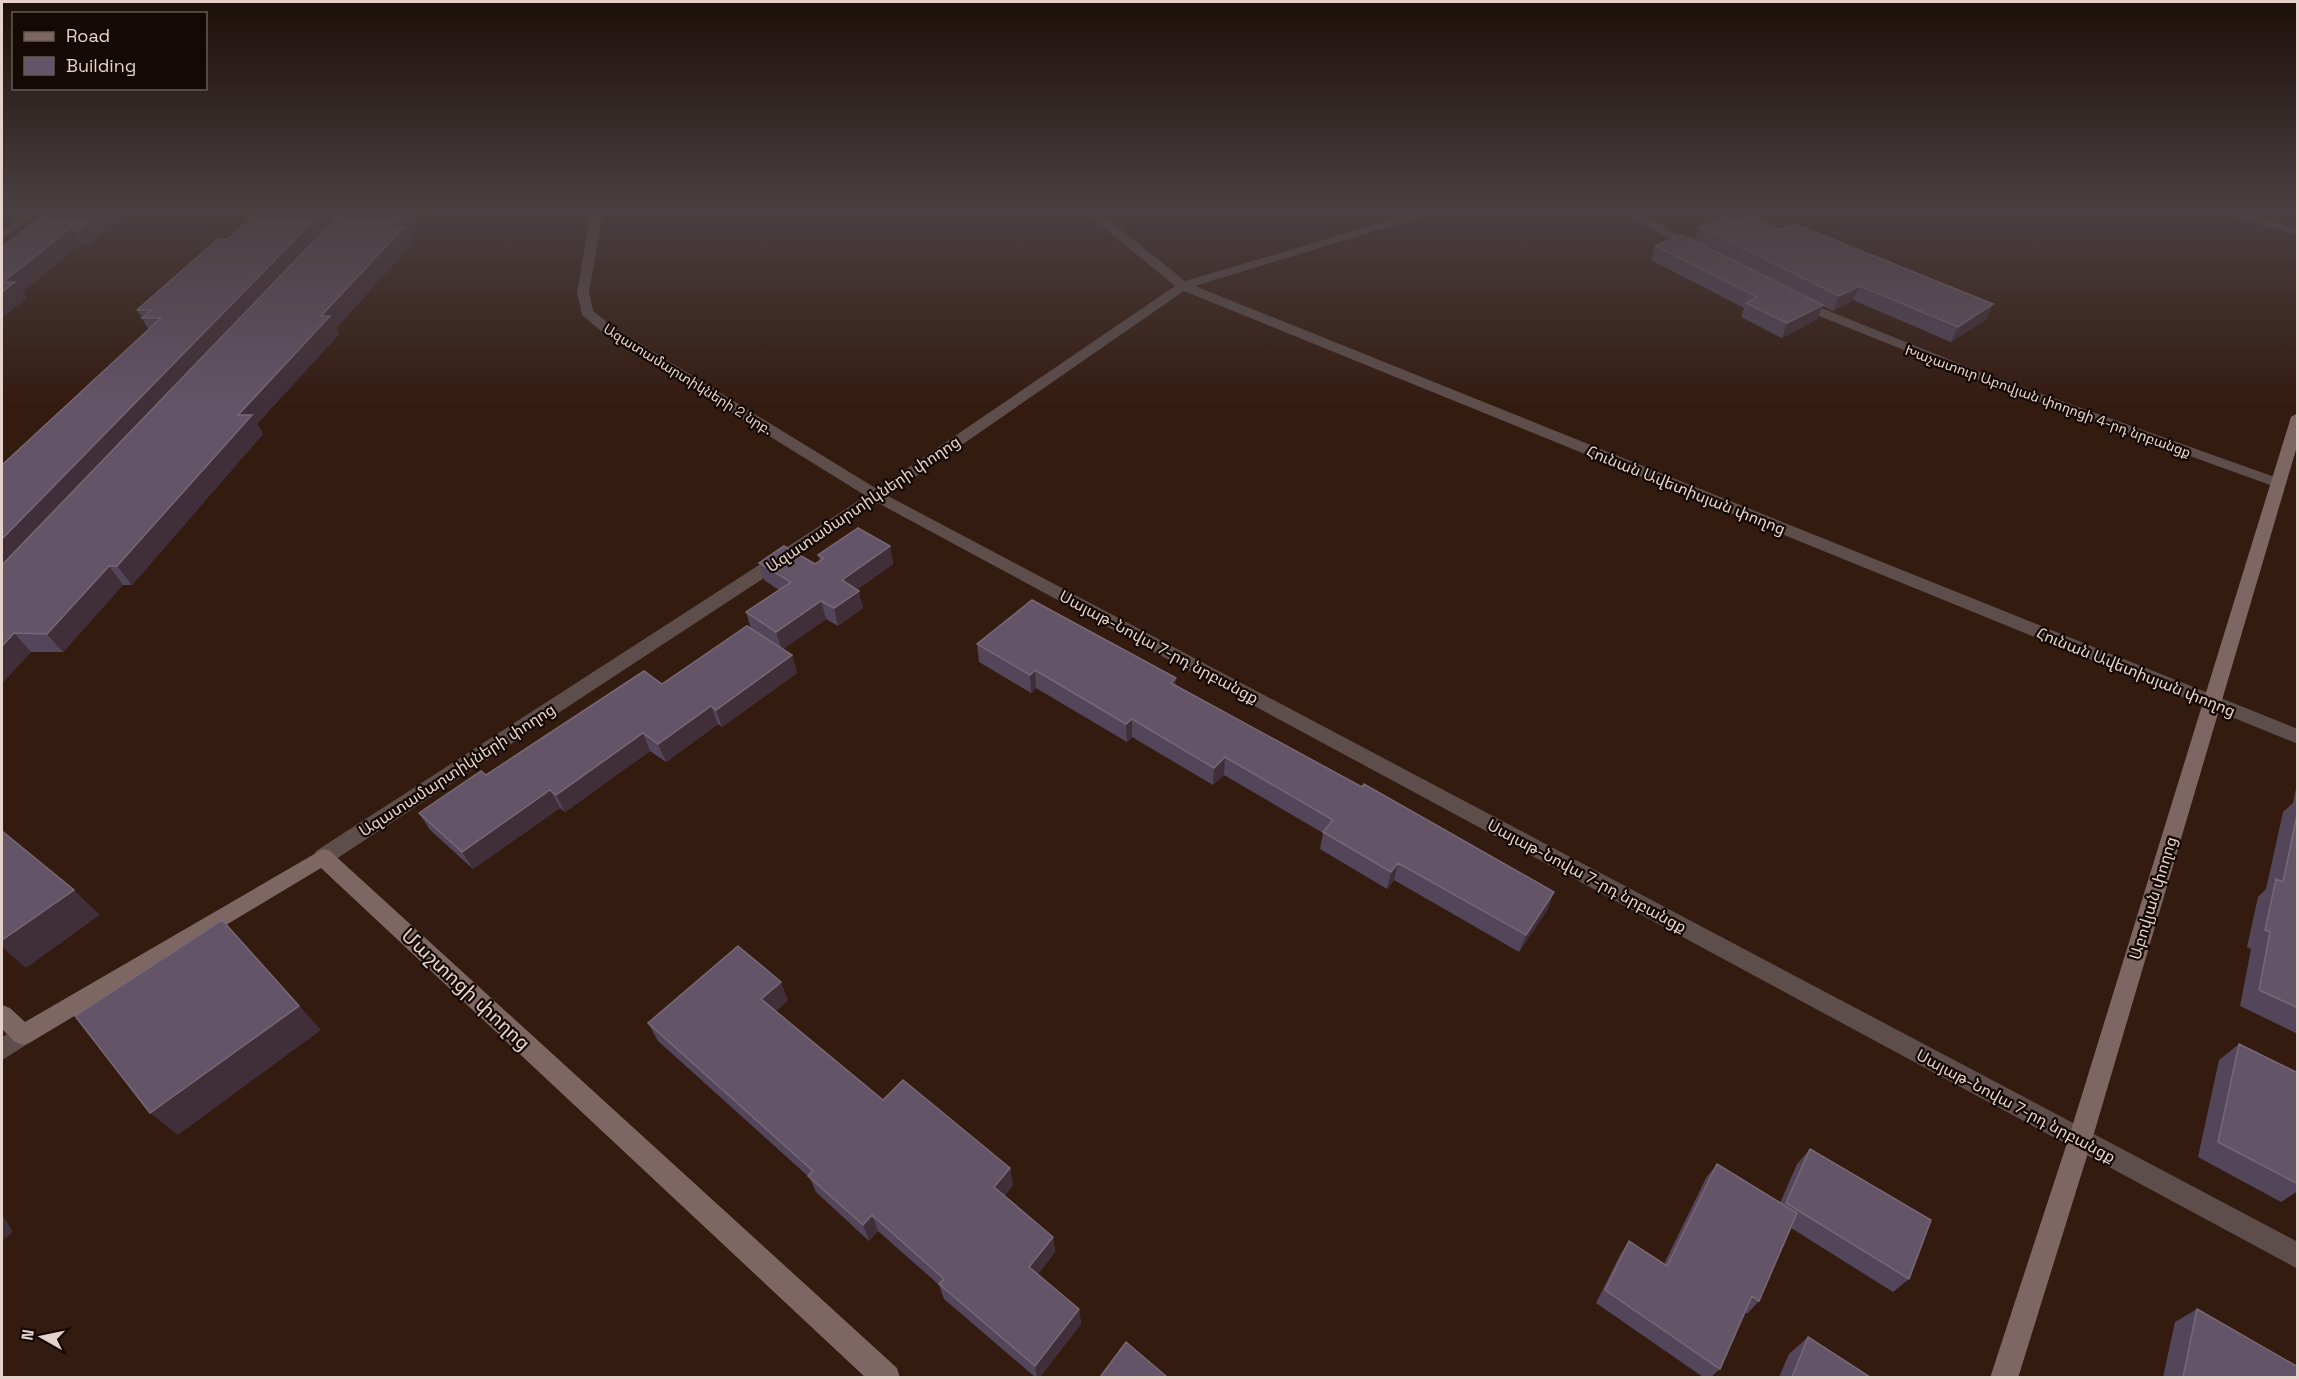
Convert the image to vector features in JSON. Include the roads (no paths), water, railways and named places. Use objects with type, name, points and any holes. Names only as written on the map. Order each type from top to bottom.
[{"type":"main road","name":"Աբովյան փողոց","points":[[2004,1377],[2080,1140],[2296,427]]},
{"type":"main road","points":[[2,1015],[23,1035],[323,857]]},
{"type":"main road","name":"Մաշտոցի փողոց","points":[[323,857],[887,1377]]},
{"type":"street","name":"Ազատամարտիկների 2 նրբ.","points":[[586,276],[583,292],[587,312],[611,332],[877,496]]},
{"type":"street","name":"Հունան Ավետիսյան փողոց","points":[[1171,276],[1183,286],[2298,737]]},
{"type":"street","name":"Ազատամարտիկների փողոց","points":[[323,857],[877,496],[1183,286],[1215,276]]},
{"type":"street","name":"Խաչատուր Աբովյան փողոցի 4-րդ նրբանցք","points":[[1783,296],[1887,342],[1998,386],[2278,483]]},
{"type":"street","name":"Սայաթ-Նովա 7-րդ նրբանցք","points":[[877,496],[2298,1257]]},
{"type":"street","points":[[2,1050],[23,1035]]}]
